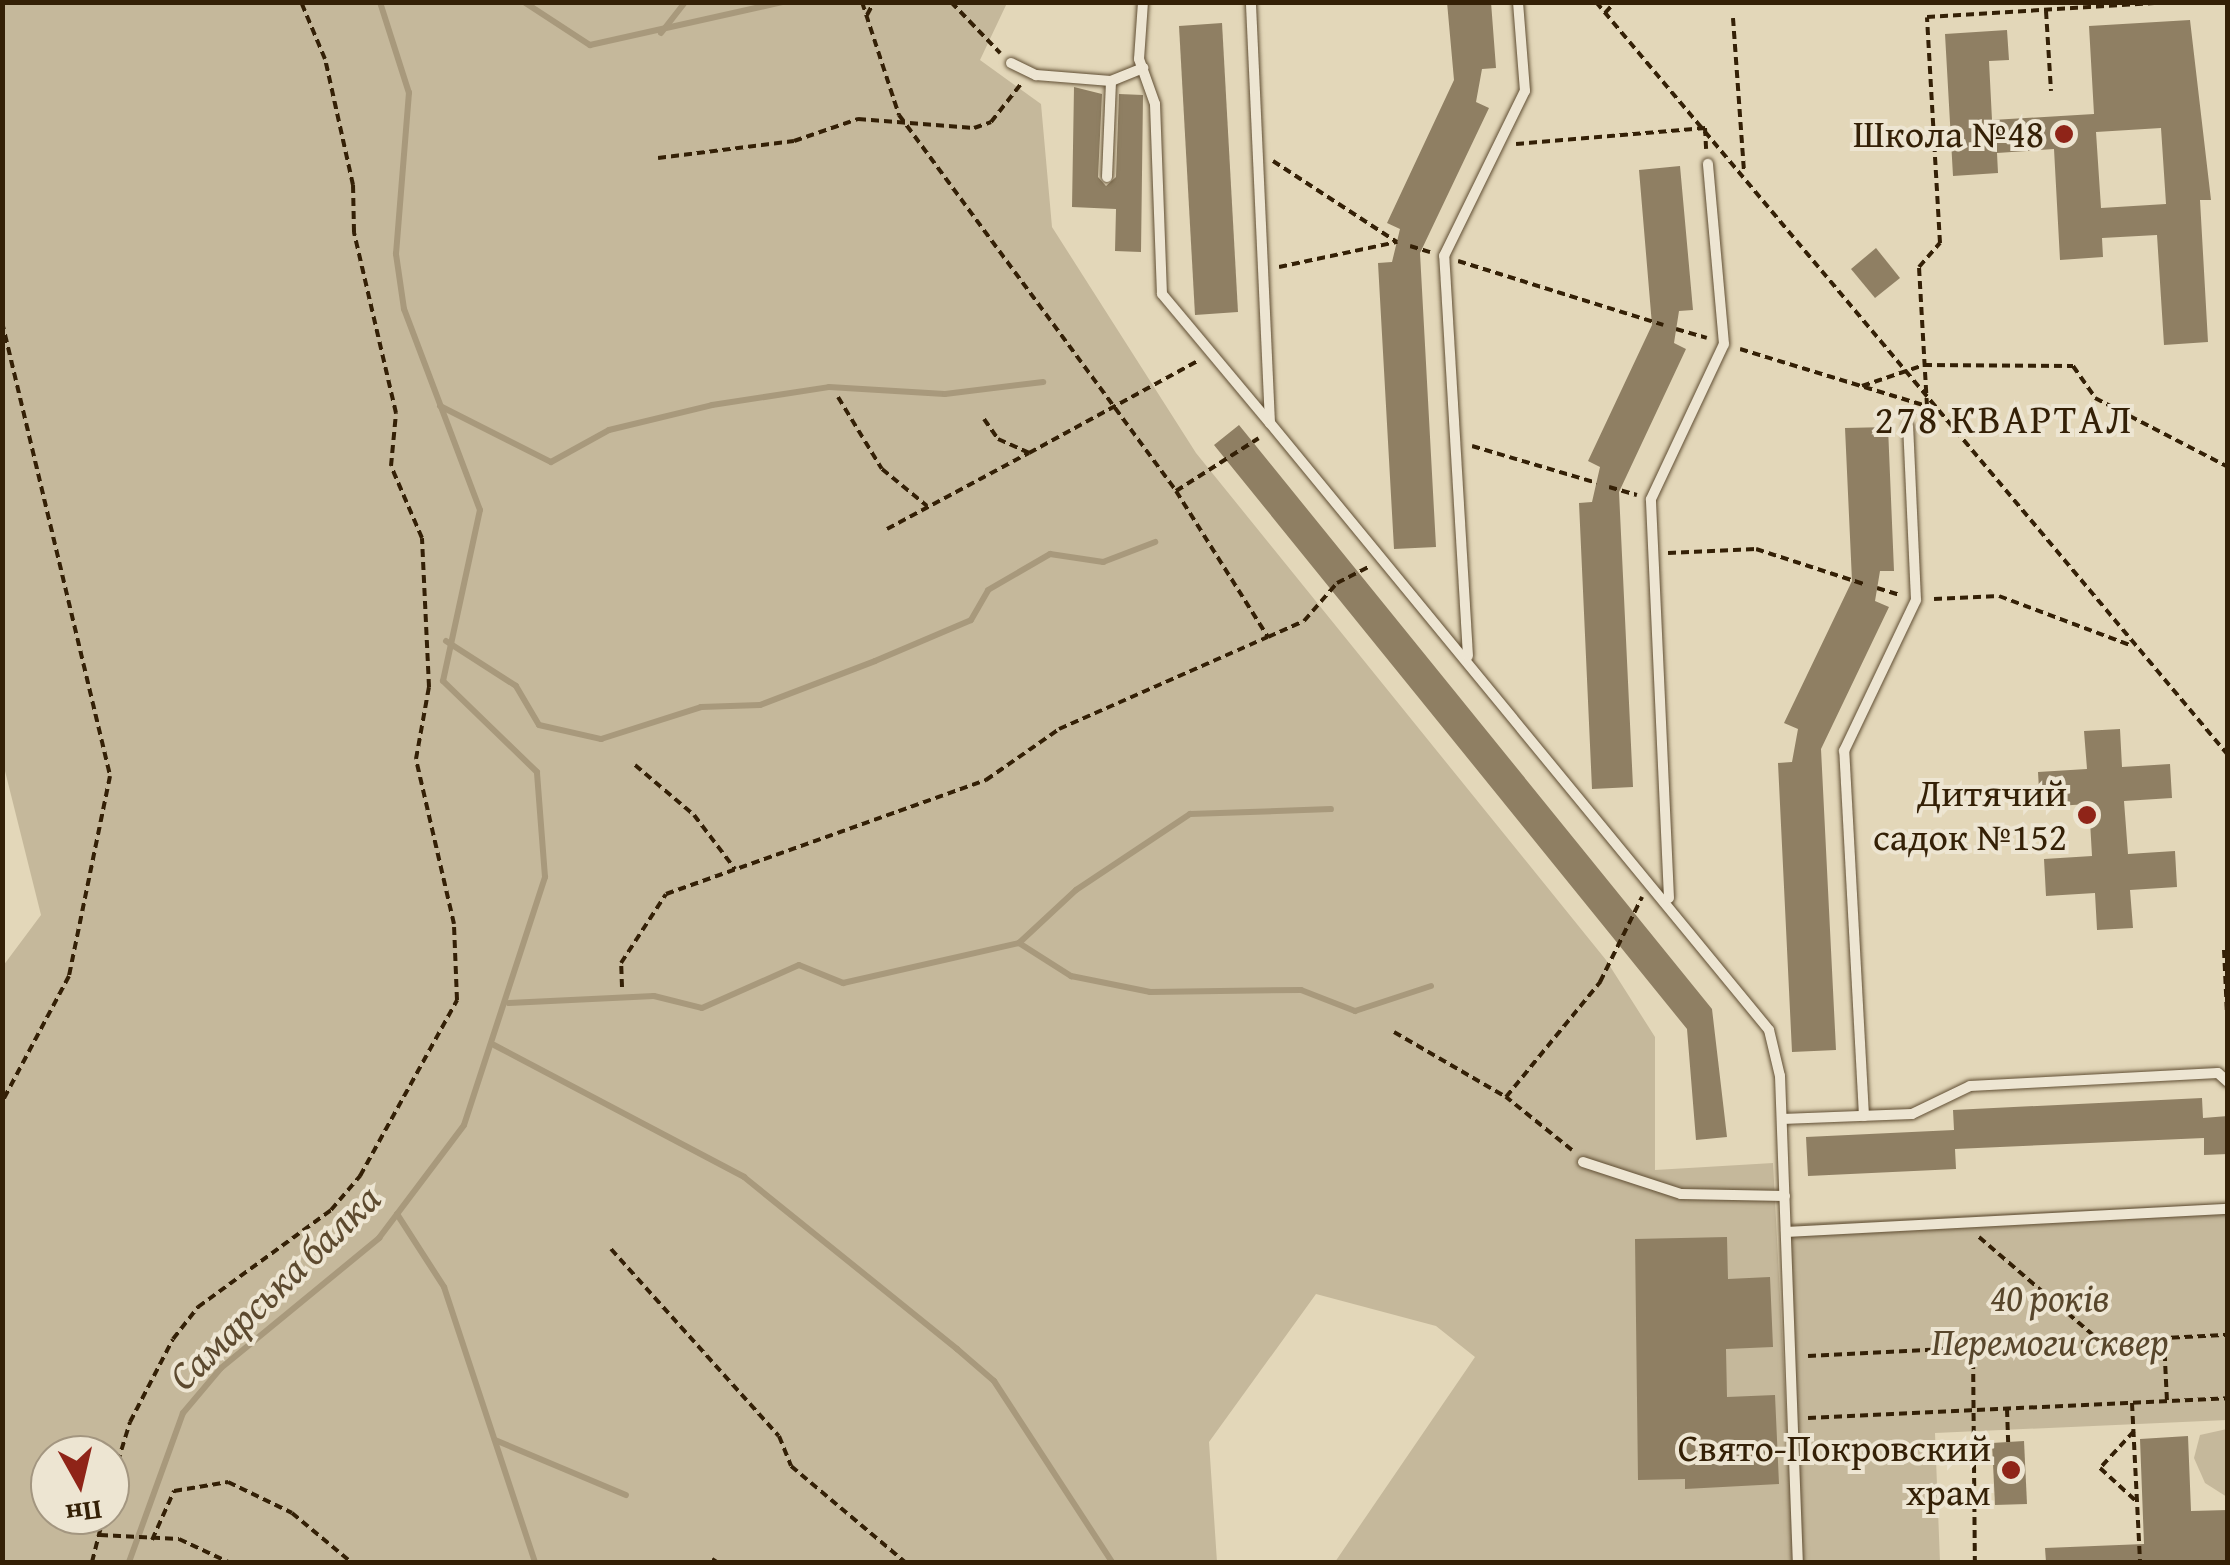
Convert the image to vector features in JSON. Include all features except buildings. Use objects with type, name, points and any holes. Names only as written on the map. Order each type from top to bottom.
[{"type":"lane","points":[[1143,2],[1143,68],[1155,104],[1160,283],[1210,353],[1669,898],[1769,1030],[1782,1120],[1798,1562]]},
{"type":"lane","points":[[1251,2],[1253,148],[1272,425]]},
{"type":"lane","points":[[1468,656],[1444,256],[1526,91],[1518,2]]},
{"type":"lane","points":[[1011,62],[1030,72],[1111,81],[1143,68]]},
{"type":"lane","points":[[1107,177],[1111,81]]},
{"type":"lane","points":[[1669,898],[1651,499],[1724,344],[1708,164]]},
{"type":"lane","points":[[1864,1116],[1844,752],[1916,600],[1908,426]]},
{"type":"lane","points":[[1782,1120],[1912,1114],[1970,1086],[2218,1074],[2228,1082]]},
{"type":"lane","points":[[1584,1162],[1681,1194],[1785,1196]]},
{"type":"lane","points":[[1786,1232],[2228,1209]]},
{"type":"path","points":[[129,1435],[146,1389],[198,1307],[331,1210],[360,1176],[457,1000],[454,924],[416,759],[429,687],[422,538],[390,466],[396,412],[354,232],[344,134],[301,2]]},
{"type":"path","points":[[862,2],[905,123],[1176,491],[1268,636]]},
{"type":"path","points":[[867,15],[874,2]]},
{"type":"path","points":[[951,2],[1011,62]]},
{"type":"path","points":[[1596,2],[1744,174],[1927,406],[2228,755]]},
{"type":"path","points":[[1605,14],[1615,2]]},
{"type":"path","points":[[2031,2],[2032,11]]},
{"type":"path","points":[[1927,406],[1919,267],[1940,243],[1927,17],[2171,2]]},
{"type":"path","points":[[2046,10],[2051,91]]},
{"type":"path","points":[[1733,18],[1744,174]]},
{"type":"path","points":[[658,158],[794,140],[840,122],[905,123],[949,131],[990,122],[1030,72]]},
{"type":"path","points":[[1498,146],[1705,128]]},
{"type":"path","points":[[1705,128],[1708,164]]},
{"type":"path","points":[[1253,148],[1397,242],[1260,271]]},
{"type":"path","points":[[1410,246],[1663,325]]},
{"type":"path","points":[[2,322],[110,776],[69,976],[2,1102]]},
{"type":"path","points":[[1676,329],[1927,406]]},
{"type":"path","points":[[887,529],[1210,353]]},
{"type":"path","points":[[1862,386],[1924,365],[2073,366],[2095,398],[2228,467]]},
{"type":"path","points":[[838,397],[882,469],[928,506]]},
{"type":"path","points":[[984,419],[998,439],[1029,453]]},
{"type":"path","points":[[1176,491],[1272,425]]},
{"type":"path","points":[[1454,441],[1596,483]]},
{"type":"path","points":[[1609,487],[1651,499]]},
{"type":"path","points":[[1653,554],[1756,549],[1864,584]]},
{"type":"path","points":[[622,987],[621,963],[666,894],[735,869],[754,855],[986,780],[1059,729],[1304,621],[1337,583],[1385,558]]},
{"type":"path","points":[[1877,588],[1916,600],[1999,596],[2134,647]]},
{"type":"path","points":[[635,766],[694,815],[735,869]]},
{"type":"path","points":[[1506,1097],[1600,982],[1636,905],[1659,886]]},
{"type":"path","points":[[2224,950],[2228,1035]]},
{"type":"path","points":[[1394,1032],[1506,1097],[1584,1162]]},
{"type":"path","points":[[1964,1225],[2100,1341]]},
{"type":"path","points":[[611,1249],[780,1436],[791,1466],[905,1562]]},
{"type":"path","points":[[1788,1357],[2228,1335]]},
{"type":"path","points":[[2164,1338],[2167,1400]]},
{"type":"path","points":[[1972,1348],[1974,1562]]},
{"type":"path","points":[[1800,1418],[2228,1398]]},
{"type":"path","points":[[2132,1402],[2140,1562]]},
{"type":"path","points":[[2006,1408],[2008,1442]]},
{"type":"path","points":[[2134,1431],[2100,1468],[2137,1502]]},
{"type":"path","points":[[152,1540],[174,1491],[228,1482],[292,1512],[351,1562]]},
{"type":"path","points":[[92,1562],[100,1535],[178,1540],[228,1562]]},
{"type":"green space","points":[[2,3],[1007,3],[980,60],[1041,104],[1052,227],[1196,453],[1606,960],[1655,1037],[1655,1170],[1773,1163],[1794,1562],[1335,1562],[1475,1357],[1436,1326],[1316,1294],[1209,1442],[1217,1562],[3,1562],[3,966],[41,915],[3,763]]},
{"type":"green space","name":"40 років Перемоги сквер","points":[[2227,1203],[2227,1420],[1935,1433],[1940,1562],[1803,1562],[1786,1224]]},
{"type":"green space","points":[[2228,1429],[2227,1497],[2205,1483],[2194,1458],[2200,1435]]},
{"type":"waterway","name":"Самарська балка","points":[[129,1562],[183,1413],[221,1368],[379,1238],[464,1125],[545,877],[537,772],[443,681],[480,510],[404,309],[396,254],[409,93],[380,2]]},
{"type":"waterway","points":[[524,2],[590,45],[783,2]]},
{"type":"waterway","points":[[661,33],[685,2]]},
{"type":"waterway","points":[[440,406],[551,462],[609,430],[712,405],[829,387],[945,394],[1043,382]]},
{"type":"waterway","points":[[446,641],[516,686],[539,725],[601,739],[701,707],[760,705],[875,661],[971,620],[988,590],[1050,554],[1103,562],[1155,542]]},
{"type":"waterway","points":[[1019,943],[1076,890],[1190,814],[1331,809]]},
{"type":"waterway","points":[[509,1003],[654,996],[702,1008],[799,965],[843,983],[1019,943],[1071,976],[1150,992],[1301,990],[1355,1011],[1431,986]]},
{"type":"waterway","points":[[494,1045],[744,1177],[957,1349],[994,1381],[1112,1562]]},
{"type":"waterway","points":[[397,1214],[444,1287],[535,1562]]},
{"type":"waterway","points":[[495,1440],[626,1495]]},
{"type":"place","name":"Школа №48","points":[[2064,134]]},
{"type":"place","name":"Дитячий садок №152","points":[[2087,815]]},
{"type":"place","name":"Свято-Покровский храм","points":[[2011,1470]]},
{"type":"district","name":"278 КВАРТАЛ","points":[[2004,419]]}]
